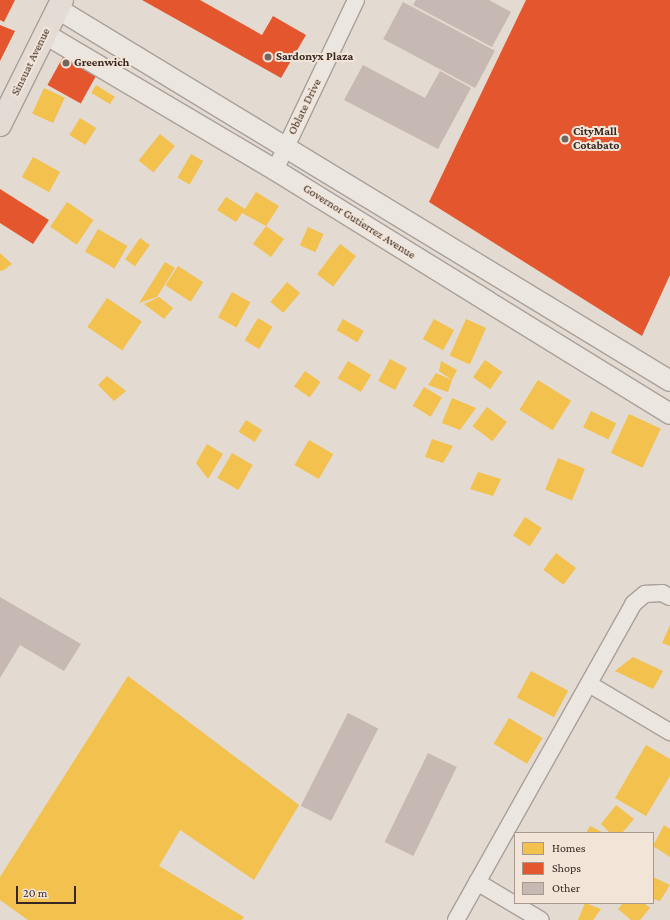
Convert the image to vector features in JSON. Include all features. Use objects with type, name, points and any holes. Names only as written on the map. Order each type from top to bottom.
[{"type":"main road","name":"Sinsuat Avenue","points":[[0,125],[60,5]]},
{"type":"street","name":"Oblate Drive","points":[[275,170],[356,0]]},
{"type":"street","name":"Governor Gutierrez Avenue","points":[[60,5],[286,148],[670,381]]},
{"type":"street","name":"Governor Gutierrez Avenue","points":[[45,34],[275,170],[670,414]]},
{"type":"street","points":[[456,920],[633,604],[644,594],[662,593],[670,597]]},
{"type":"street","points":[[589,684],[670,732]]},
{"type":"street","points":[[477,882],[514,904]]},
{"type":"street","points":[[514,904],[541,920]]},
{"type":"building: Homes","points":[[96,85],[115,97],[110,104],[91,93]]},
{"type":"building: Homes","points":[[44,88],[65,98],[53,123],[32,113]]},
{"type":"building: Homes","points":[[80,118],[96,128],[86,145],[69,135]]},
{"type":"building: Homes","points":[[160,134],[175,146],[153,172],[139,160]]},
{"type":"building: Homes","points":[[191,154],[203,161],[190,184],[178,177]]},
{"type":"building: Homes","points":[[33,157],[60,172],[49,192],[22,177]]},
{"type":"building: Homes","points":[[256,192],[279,206],[266,226],[242,213],[236,222],[217,210],[226,197],[245,209]]},
{"type":"building: Homes","points":[[67,202],[94,220],[77,245],[50,227]]},
{"type":"building: Homes","points":[[266,226],[284,239],[271,257],[253,244]]},
{"type":"building: Homes","points":[[308,227],[324,234],[315,252],[300,245]]},
{"type":"building: Homes","points":[[98,229],[127,246],[114,269],[85,252]]},
{"type":"building: Homes","points":[[140,238],[150,245],[135,266],[125,259]]},
{"type":"building: Homes","points":[[340,244],[356,256],[333,286],[317,274]]},
{"type":"building: Homes","points":[[0,253],[12,264],[0,271]]},
{"type":"building: Homes","points":[[165,262],[175,268],[157,297],[139,303]]},
{"type":"building: Homes","points":[[178,266],[203,282],[191,302],[165,285]]},
{"type":"building: Homes","points":[[287,282],[300,293],[283,313],[270,302]]},
{"type":"building: Homes","points":[[232,292],[250,302],[236,328],[218,317]]},
{"type":"building: Homes","points":[[159,297],[173,308],[164,319],[144,304]]},
{"type":"building: Homes","points":[[107,298],[142,321],[122,351],[87,327]]},
{"type":"building: Homes","points":[[258,318],[273,327],[259,349],[245,340]]},
{"type":"building: Homes","points":[[343,319],[364,331],[357,342],[336,330]]},
{"type":"building: Homes","points":[[434,319],[454,330],[443,350],[423,339]]},
{"type":"building: Homes","points":[[466,319],[486,328],[470,364],[450,356]]},
{"type":"building: Homes","points":[[390,359],[407,368],[395,390],[378,381]]},
{"type":"building: Homes","points":[[485,360],[502,372],[490,389],[473,377]]},
{"type":"building: Homes","points":[[348,361],[371,375],[361,392],[338,378]]},
{"type":"building: Homes","points":[[441,361],[457,370],[452,380],[439,371]]},
{"type":"building: Homes","points":[[305,371],[321,382],[310,397],[294,387]]},
{"type":"building: Homes","points":[[436,373],[452,380],[448,392],[428,385]]},
{"type":"building: Homes","points":[[107,376],[126,391],[114,401],[98,385]]},
{"type":"building: Homes","points":[[538,380],[571,401],[553,430],[519,410]]},
{"type":"building: Homes","points":[[424,387],[442,398],[431,417],[413,406]]},
{"type":"building: Homes","points":[[452,398],[476,408],[460,430],[442,423]]},
{"type":"building: Homes","points":[[487,407],[507,422],[493,441],[473,426]]},
{"type":"building: Homes","points":[[591,411],[616,423],[608,439],[583,427]]},
{"type":"building: Homes","points":[[629,414],[661,429],[643,468],[611,453]]},
{"type":"building: Homes","points":[[246,420],[262,430],[255,442],[239,432]]},
{"type":"building: Homes","points":[[432,439],[453,446],[443,463],[425,457]]},
{"type":"building: Homes","points":[[309,440],[333,454],[319,479],[294,465]]},
{"type":"building: Homes","points":[[207,444],[223,454],[208,479],[196,463]]},
{"type":"building: Homes","points":[[232,453],[253,465],[238,490],[218,478]]},
{"type":"building: Homes","points":[[558,458],[585,469],[572,500],[545,490]]},
{"type":"building: Homes","points":[[478,472],[501,479],[493,496],[470,489]]},
{"type":"building: Homes","points":[[525,517],[542,528],[530,546],[513,535]]},
{"type":"building: Homes","points":[[556,553],[576,568],[563,585],[543,570]]},
{"type":"building: Homes","points":[[670,625],[670,646],[662,643]]},
{"type":"building: Homes","points":[[633,657],[663,671],[653,689],[615,671]]},
{"type":"building: Homes","points":[[531,671],[568,691],[554,717],[517,697]]},
{"type":"building: Homes","points":[[128,676],[299,805],[254,880],[180,830],[159,866],[244,917],[242,920],[28,920],[0,900],[0,877]]},
{"type":"building: Homes","points":[[509,718],[542,738],[527,764],[494,744]]},
{"type":"building: Homes","points":[[646,745],[670,759],[670,776],[646,816],[615,798]]},
{"type":"building: Homes","points":[[616,805],[634,819],[623,832],[609,832],[601,824]]},
{"type":"building: Homes","points":[[664,825],[670,829],[670,857],[654,847]]},
{"type":"building: Homes","points":[[590,826],[602,832],[587,832]]},
{"type":"building: Homes","points":[[654,877],[670,885],[660,901],[654,899]]},
{"type":"building: Homes","points":[[585,904],[601,909],[593,920],[578,920]]},
{"type":"building: Homes","points":[[622,904],[645,904],[650,908],[640,920],[631,920],[618,909]]},
{"type":"building: Shops","points":[[0,0],[15,0],[4,22],[0,20]]},
{"type":"building: Shops","name":"Sardonyx Plaza","points":[[142,0],[200,0],[262,35],[273,16],[306,35],[281,78]]},
{"type":"building: Shops","name":"CityMall Cotabato","points":[[526,0],[670,0],[670,275],[642,336],[429,202]]},
{"type":"building: Shops","points":[[0,25],[15,31],[0,61]]},
{"type":"building: Shops","points":[[63,57],[96,75],[81,103],[47,85]]},
{"type":"building: Shops","points":[[0,189],[49,220],[33,244],[0,223]]},
{"type":"building: Other","points":[[416,0],[489,0],[511,12],[492,47],[413,5]]},
{"type":"building: Other","points":[[403,2],[495,51],[475,88],[383,39]]},
{"type":"building: Other","points":[[363,65],[425,98],[440,71],[471,88],[438,149],[344,100]]},
{"type":"building: Other","points":[[0,597],[81,644],[64,671],[20,645],[0,678]]},
{"type":"building: Other","points":[[348,713],[378,728],[331,821],[301,806]]},
{"type":"building: Other","points":[[428,753],[457,767],[413,856],[385,842]]},
{"type":"place","name":"Sardonyx Plaza","points":[[268,57]]},
{"type":"place","name":"Greenwich","points":[[66,63]]},
{"type":"place","name":"CityMall Cotabato","points":[[565,139]]}]
